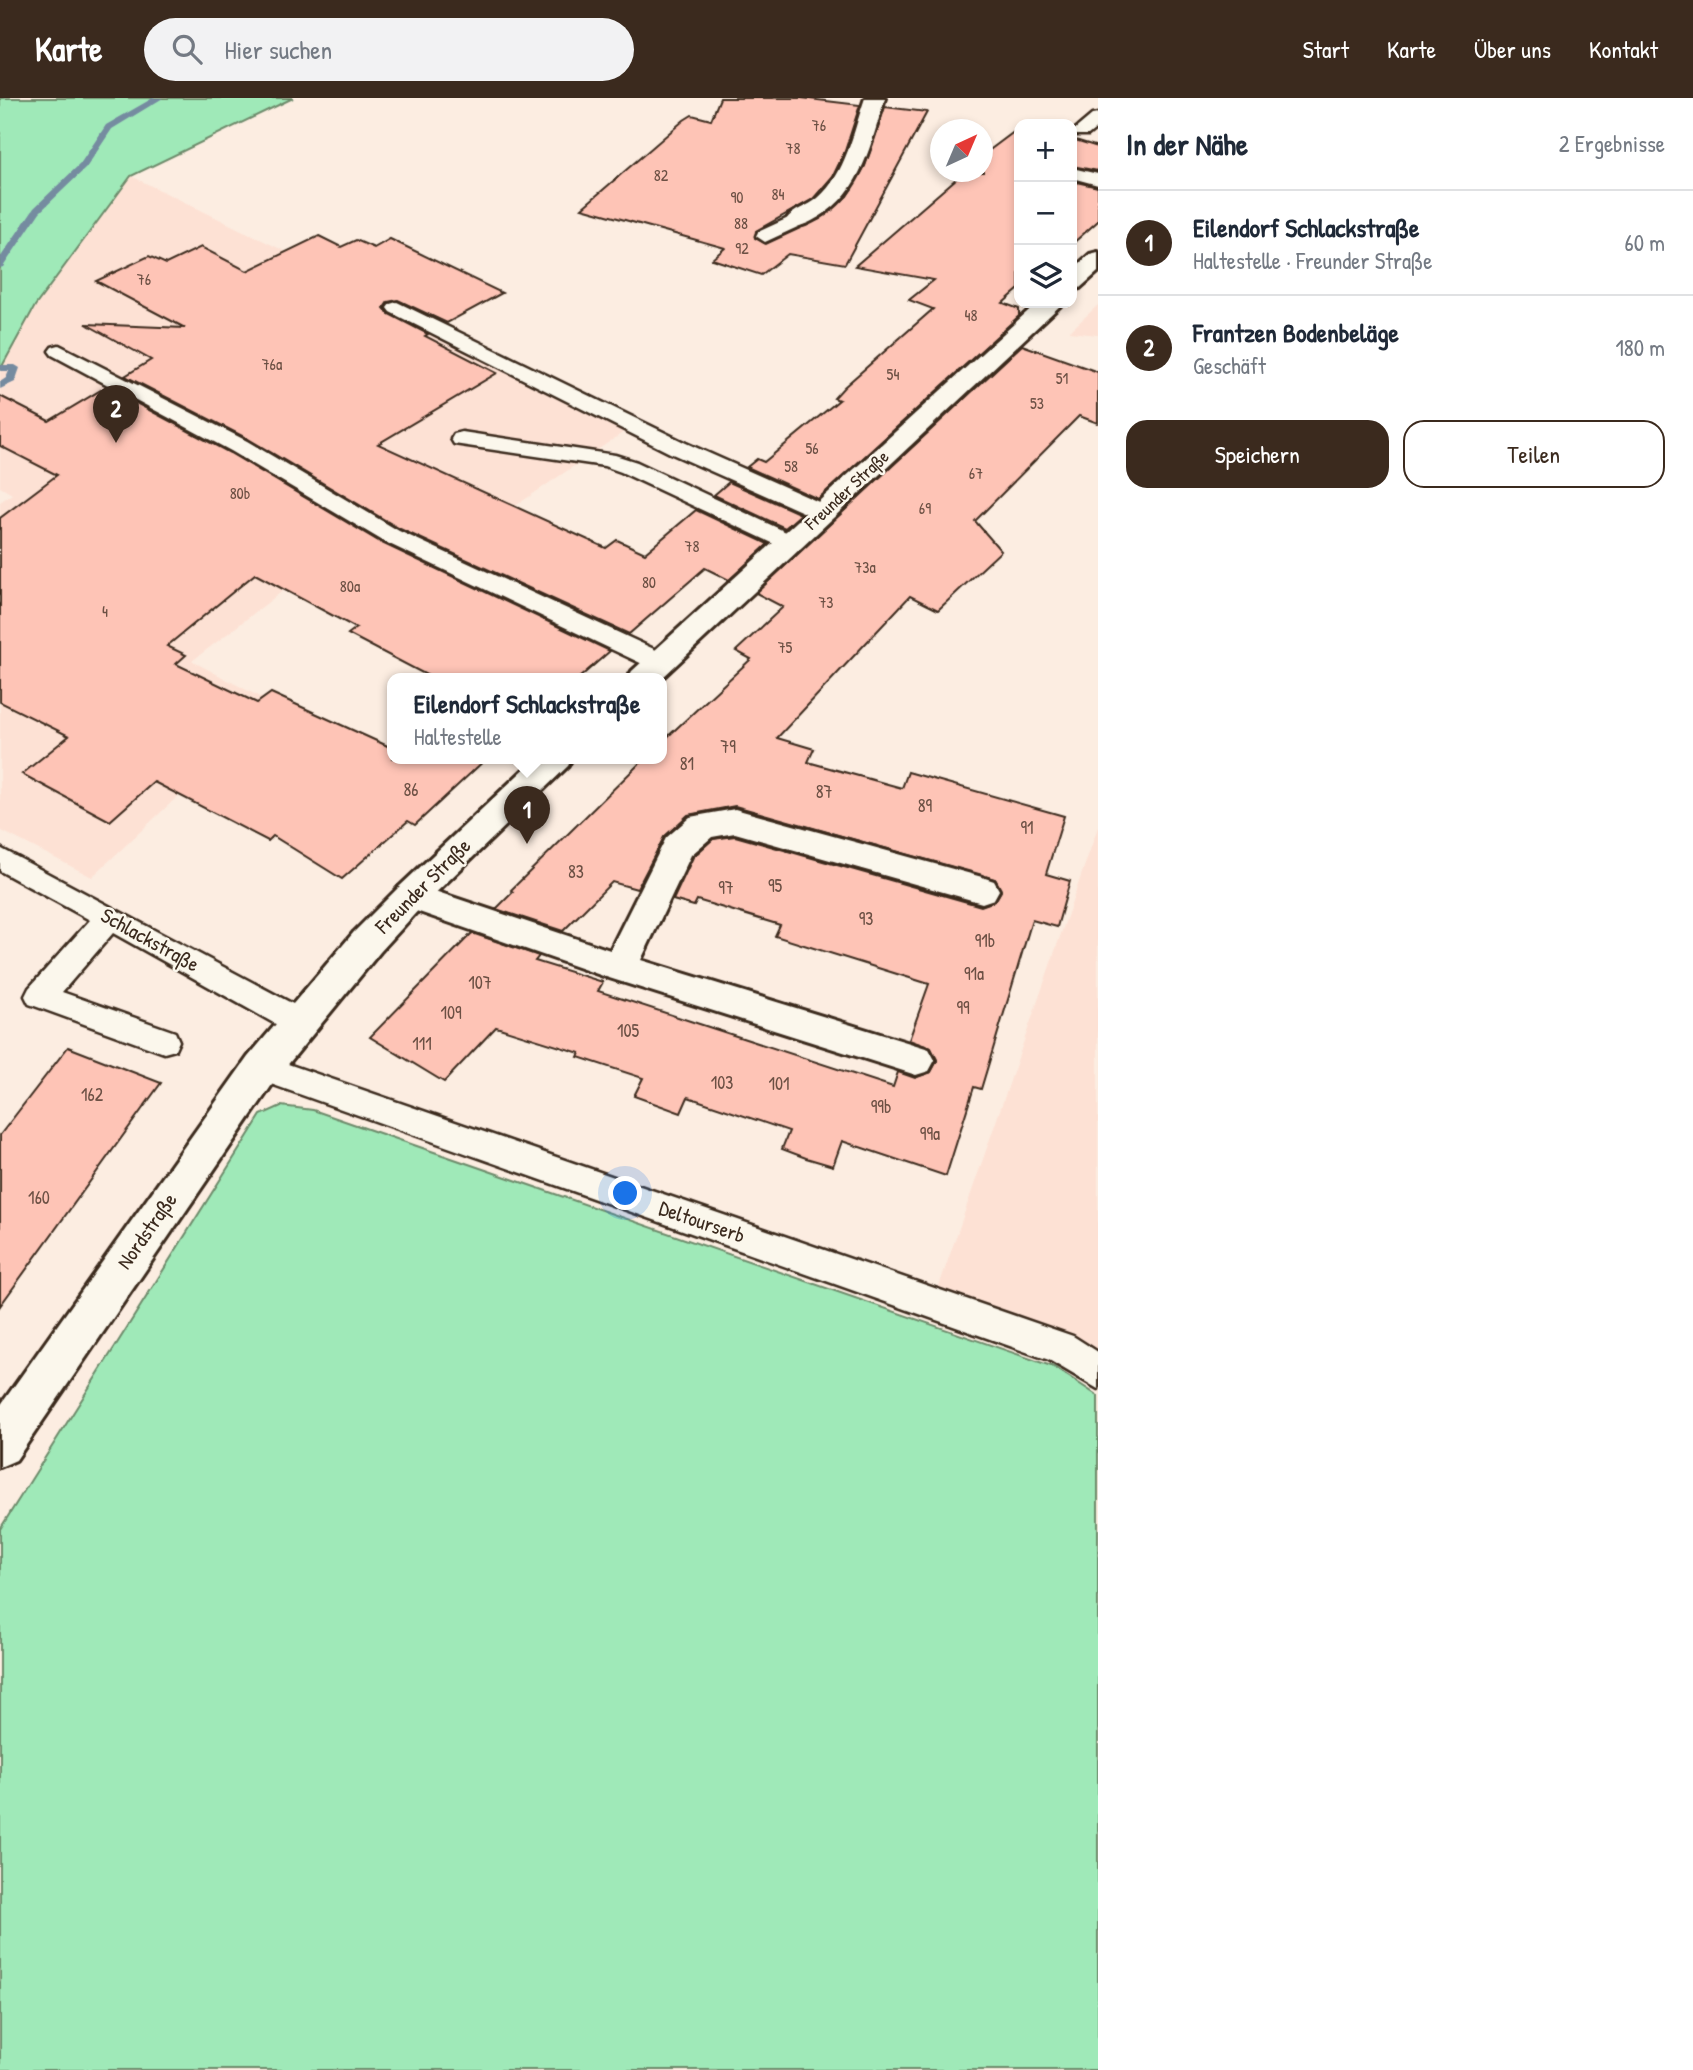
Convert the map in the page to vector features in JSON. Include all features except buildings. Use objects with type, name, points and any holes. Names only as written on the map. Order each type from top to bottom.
[{"type":"main road","points":[[797,220],[825,204],[849,176],[875,98]]},
{"type":"main road","points":[[1077,278],[1098,259]]},
{"type":"main road","name":"Freunder Straße","points":[[652,670],[1046,308]]},
{"type":"main road","name":"Freunder Straße","points":[[299,1022],[411,896],[550,764]]},
{"type":"main road","points":[[619,967],[678,846],[702,826],[736,821],[982,890]]},
{"type":"main road","points":[[411,896],[619,967],[916,1060]]},
{"type":"main road","name":"Nordstraße","points":[[0,1445],[262,1068],[299,1022]]},
{"type":"lane","points":[[1082,131],[1098,119]]},
{"type":"lane","points":[[1077,174],[1098,180]]},
{"type":"lane","points":[[765,236],[797,220]]},
{"type":"lane","points":[[397,308],[678,448],[822,512]]},
{"type":"lane","points":[[59,351],[239,446],[391,536],[652,670]]},
{"type":"lane","points":[[462,439],[607,460],[629,467],[791,543]]},
{"type":"lane","name":"Schlackstraße","points":[[0,858],[299,1022]]},
{"type":"lane","points":[[109,918],[40,996],[164,1041]]},
{"type":"lane","name":"Deltourserb","points":[[262,1068],[1060,1348],[1098,1372]]},
{"type":"shaded area","points":[[131,176],[637,423],[451,550],[380,516],[192,661],[275,705],[92,877],[0,830],[0,502],[12,494],[0,487],[0,370],[35,306]]},
{"type":"shaded area","points":[[1098,305],[1098,335],[1069,332]]},
{"type":"shaded area","points":[[1098,827],[1098,1353],[1071,1336],[938,1289]]},
{"type":"green space","points":[[0,98],[293,98],[131,176],[35,306],[0,370]]},
{"type":"green space","points":[[281,1106],[313,1110],[1054,1367],[1098,1396],[1098,2070],[0,2070],[0,1529],[261,1115]]},
{"type":"waterway","points":[[0,265],[37,210],[83,166],[109,127],[159,98]]},
{"type":"waterway","points":[[0,368],[15,368],[11,380],[0,386]]},
{"type":"place","name":"Frantzen Bodenbeläge","points":[[116,443]]},
{"type":"place","name":"Eilendorf Schlackstraße","points":[[527,844]]}]
